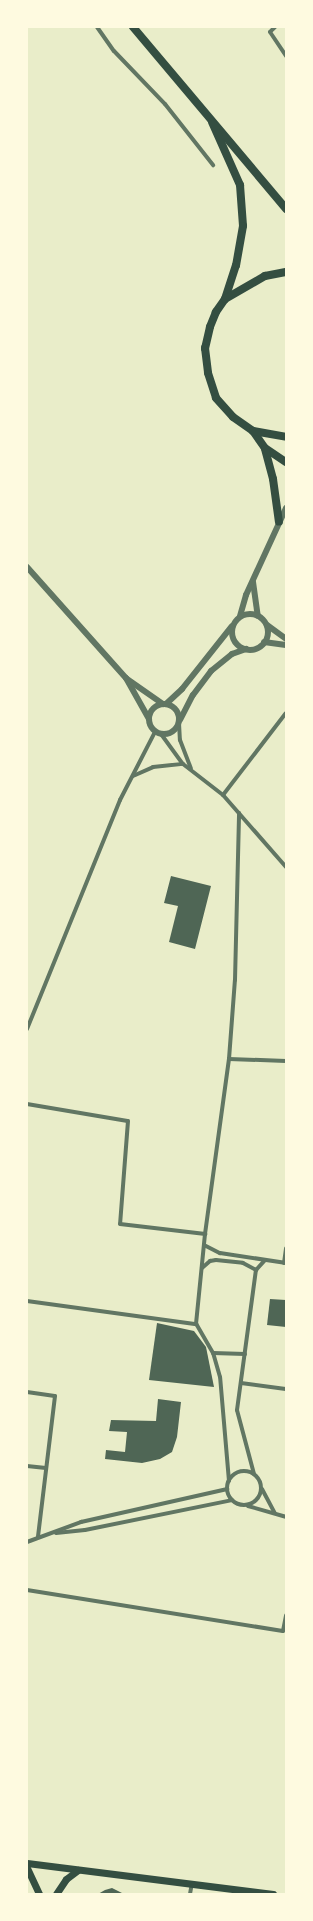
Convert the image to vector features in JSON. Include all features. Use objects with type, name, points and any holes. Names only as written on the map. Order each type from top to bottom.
[{"type":"highway","points":[[133,27],[286,209]]},
{"type":"highway","points":[[212,122],[240,185],[244,226],[236,265],[225,300],[216,312],[210,327],[205,348],[208,372],[216,398],[233,417],[253,432],[265,448],[286,462]]},
{"type":"highway","points":[[225,300],[265,276],[286,272]]},
{"type":"highway","points":[[253,432],[284,438]]},
{"type":"highway","points":[[265,448],[273,479],[279,522]]},
{"type":"main road","points":[[27,1864],[273,1894]]},
{"type":"main road","points":[[27,1868],[39,1894]]},
{"type":"main road","points":[[56,1894],[66,1879],[78,1870]]},
{"type":"street","points":[[97,27],[114,51],[165,104],[213,165]]},
{"type":"street","points":[[275,27],[270,32],[286,56]]},
{"type":"street","points":[[149,719],[154,707],[164,704],[182,689],[240,616],[242,606],[286,508]]},
{"type":"street","points":[[27,567],[126,678],[158,733],[183,764],[192,769],[223,795],[286,867]]},
{"type":"street","points":[[253,582],[258,616],[266,625],[286,639]]},
{"type":"street","points":[[240,616],[249,614],[258,616]]},
{"type":"street","points":[[233,625],[234,640],[246,649]]},
{"type":"street","points":[[158,733],[174,731],[193,695],[211,671],[232,654],[246,649],[256,648],[264,642],[267,637],[266,625]]},
{"type":"street","points":[[264,642],[286,645]]},
{"type":"street","points":[[126,678],[164,704],[175,708],[179,722],[180,740],[192,769]]},
{"type":"street","points":[[223,795],[286,713]]},
{"type":"street","points":[[27,1029],[120,800],[158,733]]},
{"type":"street","points":[[133,776],[153,767],[183,764]]},
{"type":"street","points":[[229,1481],[220,1377],[213,1353],[196,1324],[204,1234],[229,1059],[235,980],[239,813]]},
{"type":"street","points":[[229,1059],[286,1062]]},
{"type":"street","points":[[27,1104],[128,1121],[120,1224],[204,1234]]},
{"type":"street","points":[[204,1245],[214,1252],[285,1263],[286,1248]]},
{"type":"street","points":[[202,1268],[210,1261],[216,1260],[243,1263],[256,1270]]},
{"type":"street","points":[[265,1260],[256,1270],[237,1410],[254,1474],[261,1483],[262,1489],[275,1513]]},
{"type":"street","points":[[27,1301],[196,1324]]},
{"type":"street","points":[[213,1353],[245,1354]]},
{"type":"street","points":[[241,1384],[286,1389]]},
{"type":"street","points":[[27,1392],[55,1396],[38,1537]]},
{"type":"street","points":[[27,1466],[46,1468]]},
{"type":"street","points":[[232,1500],[227,1489],[232,1476],[242,1471],[254,1474]]},
{"type":"street","points":[[27,1542],[81,1522],[227,1489]]},
{"type":"street","points":[[247,1505],[257,1500],[262,1489]]},
{"type":"street","points":[[47,1534],[86,1530],[232,1500],[286,1517]]},
{"type":"street","points":[[27,1590],[283,1631],[286,1614]]},
{"type":"street","points":[[190,1893],[192,1884]]},
{"type":"building","points":[[171,876],[211,886],[195,949],[169,942],[178,906],[164,903]]},
{"type":"building","points":[[270,1299],[286,1300],[286,1327],[267,1325]]},
{"type":"building","points":[[157,1323],[194,1331],[206,1347],[214,1387],[149,1380]]},
{"type":"building","points":[[158,1399],[181,1402],[177,1437],[172,1452],[160,1459],[142,1463],[105,1459],[106,1450],[125,1452],[127,1432],[109,1431],[111,1420],[156,1421]]},
{"type":"building","points":[[112,1888],[124,1894],[98,1894],[105,1890]]}]
